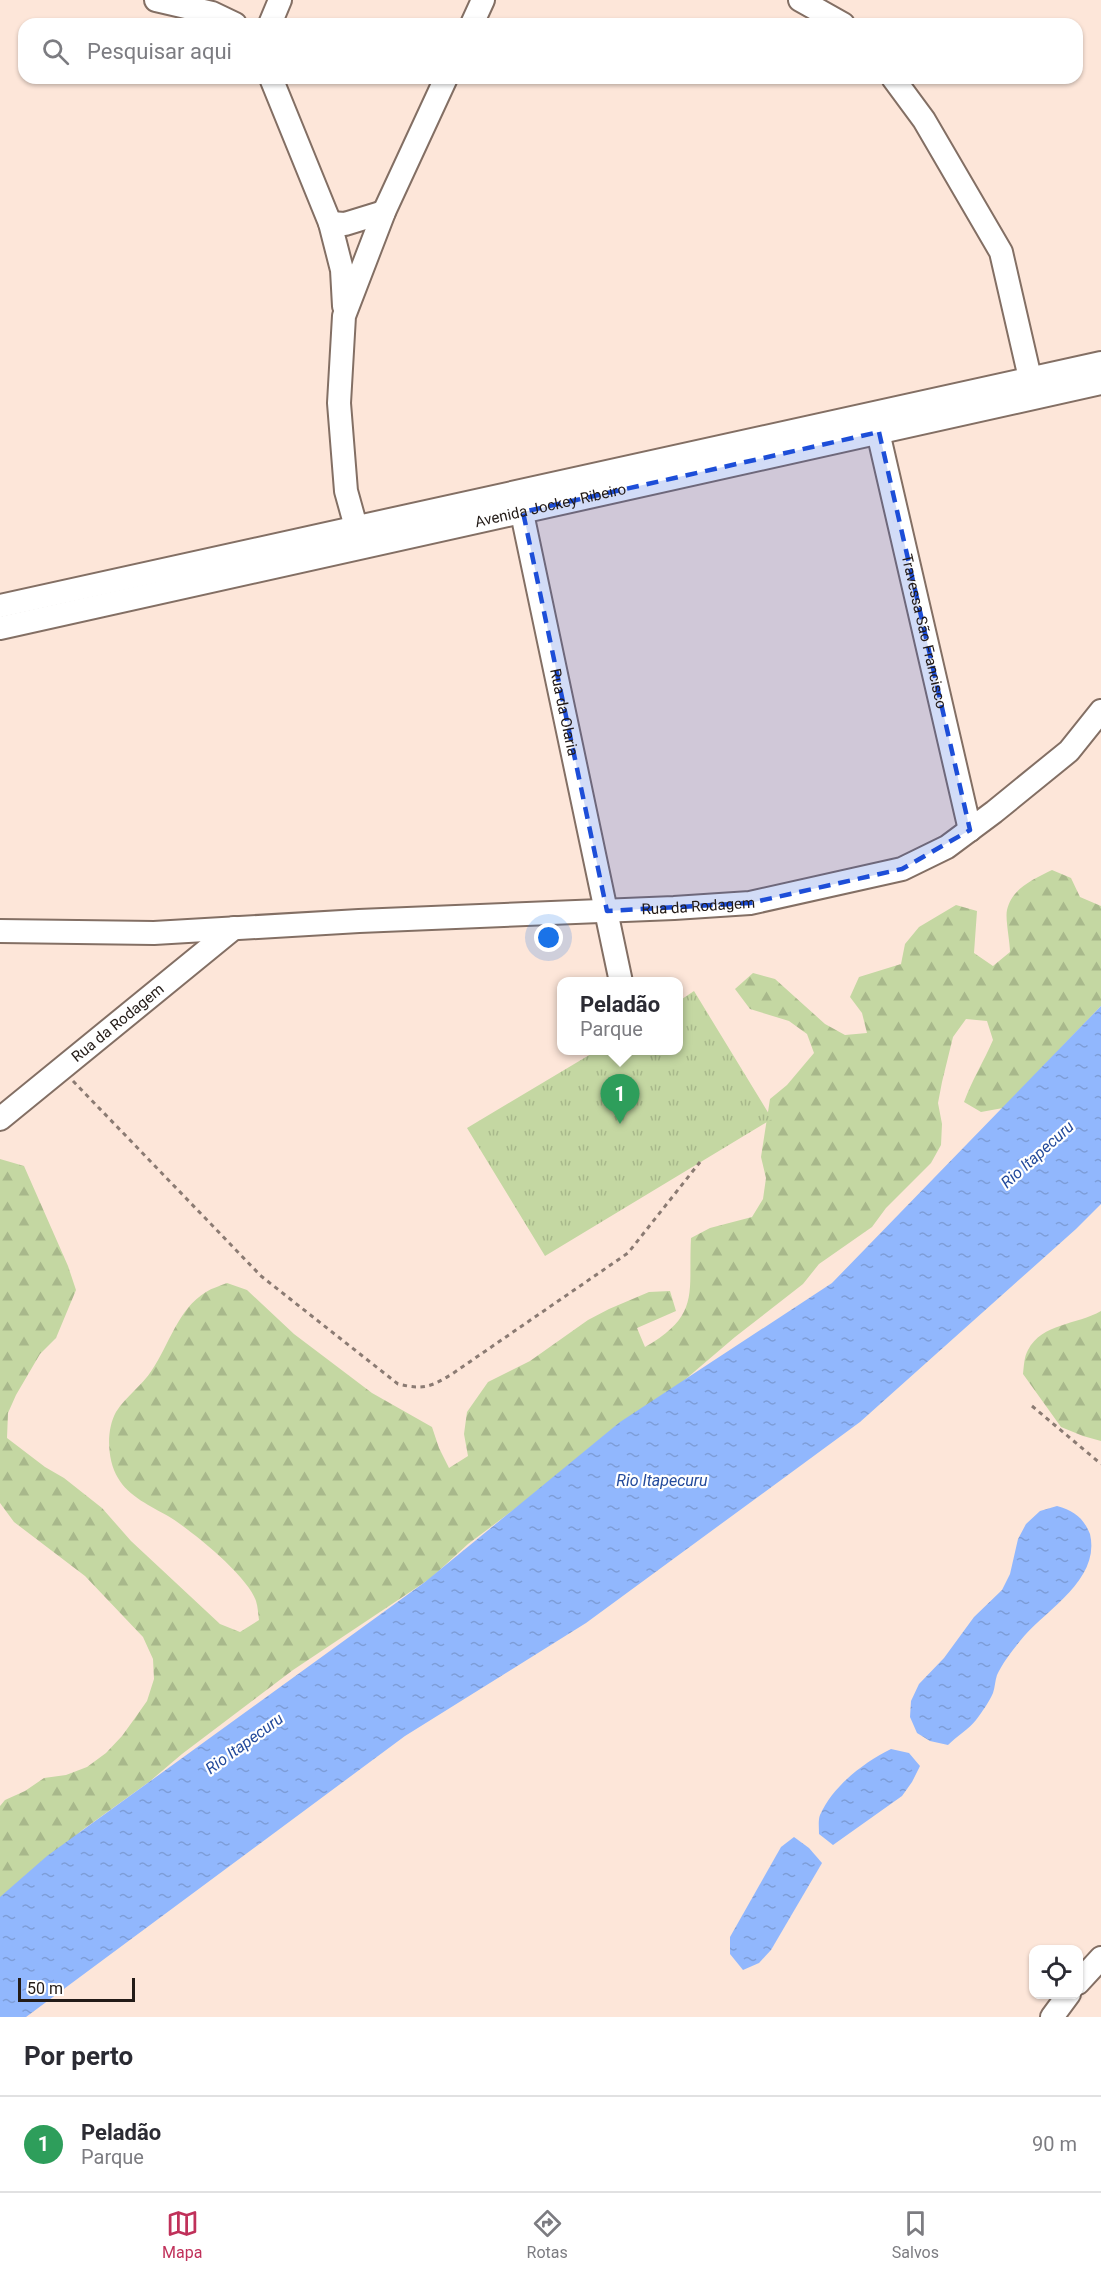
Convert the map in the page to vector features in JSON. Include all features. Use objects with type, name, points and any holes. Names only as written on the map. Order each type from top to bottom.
[{"type":"street","points":[[156,0],[212,13],[222,18]]},
{"type":"street","points":[[272,18],[280,0]]},
{"type":"street","points":[[475,18],[483,0]]},
{"type":"street","points":[[800,0],[832,18]]},
{"type":"street","points":[[274,84],[330,223],[342,270],[344,316],[339,403],[346,491],[356,527]]},
{"type":"street","points":[[344,316],[384,212],[443,84]]},
{"type":"street","points":[[897,84],[924,120],[1001,252],[1030,378]]},
{"type":"street","points":[[330,223],[345,224],[384,212]]},
{"type":"street","name":"Avenida Jockey Ribeiro","points":[[876,423],[1030,378],[1101,363]]},
{"type":"street","name":"Avenida Jockey Ribeiro","points":[[0,628],[520,502],[876,423],[1101,382]]},
{"type":"street","name":"Travessa São Francisco","points":[[876,423],[970,830]]},
{"type":"street","name":"Avenida Jockey Ribeiro","points":[[0,606],[356,527],[520,502]]},
{"type":"street","name":"Rua da Olaria","points":[[520,502],[620,977]]},
{"type":"street","name":"Rua da Rodagem","points":[[0,931],[154,933],[750,903],[902,869],[947,847],[1069,751],[1101,711]]},
{"type":"street","name":"Rua da Rodagem","points":[[0,1119],[234,928]]},
{"type":"street","points":[[1083,1978],[1101,1958]]},
{"type":"street","points":[[1052,2017],[1066,1999]]},
{"type":"path","points":[[61,1069],[261,1275],[398,1384],[415,1388],[432,1387],[628,1253],[700,1162]]},
{"type":"path","points":[[1032,1406],[1101,1464]]},
{"type":"highlighted area","points":[[879,432],[970,830],[902,869],[750,903],[607,911],[523,512]]},
{"type":"green space","points":[[1052,870],[1071,878],[1080,897],[1101,906],[1101,1006],[1003,1108],[981,1112],[964,1102],[993,1040],[987,1021],[966,1019],[953,1037],[942,1082],[938,1103],[942,1124],[941,1145],[931,1163],[886,1208],[872,1227],[819,1264],[803,1284],[735,1337],[667,1395],[468,1544],[431,1578],[293,1670],[182,1754],[149,1782],[81,1831],[0,1911],[0,1806],[5,1800],[25,1791],[44,1778],[66,1775],[87,1767],[106,1753],[122,1736],[147,1701],[154,1679],[153,1659],[143,1637],[85,1576],[14,1522],[0,1503],[0,1159],[24,1166],[68,1266],[76,1290],[56,1338],[40,1354],[16,1395],[8,1413],[7,1438],[102,1508],[131,1541],[220,1624],[240,1632],[259,1620],[257,1603],[251,1591],[231,1567],[204,1542],[128,1490],[114,1471],[110,1454],[109,1436],[116,1412],[148,1376],[181,1318],[196,1299],[227,1283],[247,1290],[294,1334],[372,1393],[432,1427],[449,1468],[468,1456],[464,1434],[467,1412],[488,1382],[530,1361],[588,1320],[609,1309],[649,1292],[670,1291],[676,1311],[637,1328],[645,1347],[663,1335],[683,1313],[690,1288],[691,1238],[710,1228],[752,1217],[763,1199],[766,1178],[761,1157],[770,1099],[787,1085],[814,1053],[807,1034],[789,1021],[750,1009],[735,989],[753,973],[775,979],[825,1024],[845,1035],[867,1033],[862,1013],[850,997],[859,977],[901,964],[905,944],[919,927],[956,905],[977,911],[974,953],[993,966],[1010,952],[1007,910],[1010,902],[1025,885]]},
{"type":"green space","points":[[694,991],[772,1119],[545,1256],[467,1128],[589,1055],[683,1055],[683,998]]},
{"type":"green space","points":[[1101,1311],[1101,1441],[1061,1427],[1023,1374],[1027,1353],[1034,1341],[1042,1334]]},
{"type":"water","name":"Rio Itapecuru","points":[[1101,1006],[1101,1204],[1076,1229],[860,1422],[586,1623],[405,1736],[26,2017],[0,2017],[0,1897],[47,1856],[425,1582],[620,1422],[832,1283]]},
{"type":"water","points":[[1057,1506],[1077,1516],[1090,1534],[1091,1551],[1087,1566],[1079,1581],[1030,1630],[1011,1653],[997,1675],[994,1691],[973,1723],[948,1745],[930,1741],[917,1733],[910,1717],[911,1701],[919,1684],[944,1658],[974,1617],[1002,1590],[1010,1574],[1018,1539],[1026,1524],[1040,1511]]},
{"type":"water","points":[[891,1749],[909,1753],[920,1766],[912,1782],[902,1796],[833,1845],[819,1834],[819,1817],[826,1804],[850,1776]]},
{"type":"water","points":[[794,1837],[809,1848],[822,1863],[771,1950],[759,1963],[743,1970],[730,1954],[730,1937],[781,1847]]},
{"type":"place","name":"Peladão","points":[[620,1124]]}]
